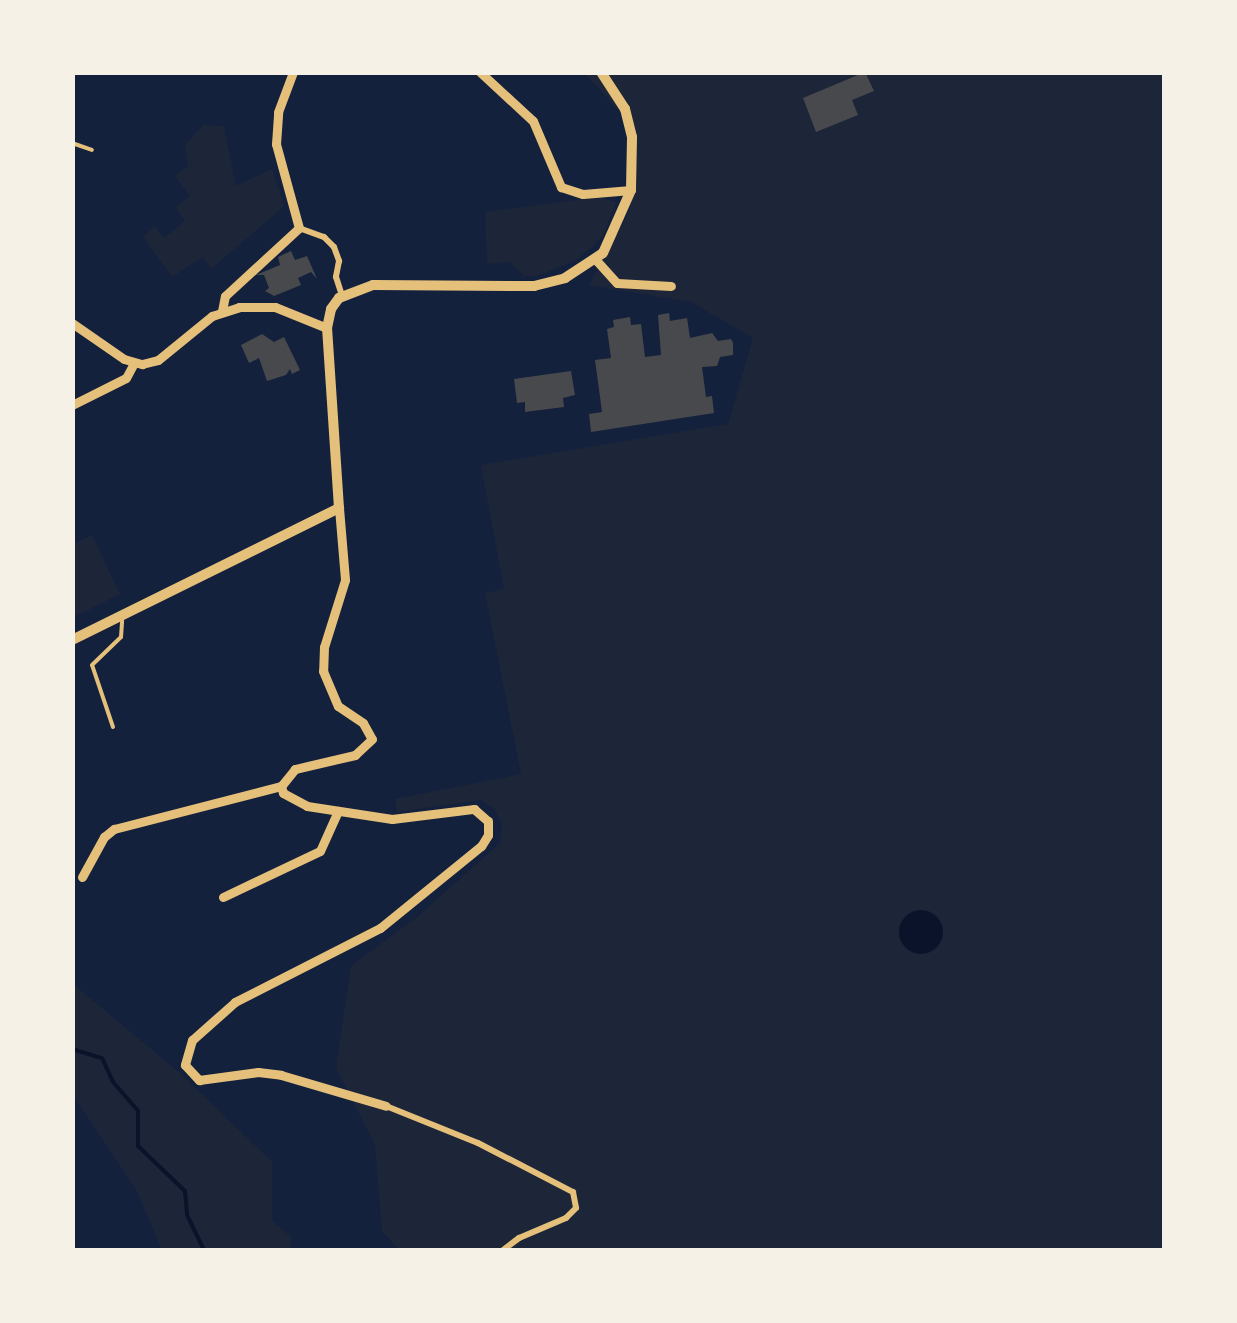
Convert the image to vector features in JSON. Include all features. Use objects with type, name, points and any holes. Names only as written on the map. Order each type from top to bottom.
[{"type":"street","points":[[293,72],[278,112],[276,144],[299,228]]},
{"type":"street","points":[[480,72],[532,121],[562,186],[583,194],[631,190]]},
{"type":"street","points":[[82,876],[104,837],[114,830],[281,786],[295,768],[354,755],[372,738],[363,724],[338,706],[324,671],[324,647],[345,580],[327,328],[331,309],[348,293],[384,284],[534,286],[564,278],[596,260],[614,236],[631,190],[630,122],[618,94],[601,72]]},
{"type":"street","points":[[299,228],[324,237],[334,247],[340,261],[336,277],[348,293]]},
{"type":"street","points":[[222,311],[225,296],[299,228]]},
{"type":"street","points":[[596,260],[617,284],[671,286]]},
{"type":"street","points":[[72,323],[134,363],[158,360],[222,311],[275,307],[327,328]]},
{"type":"street","points":[[72,405],[126,378],[134,363]]},
{"type":"street","points":[[72,640],[338,508]]},
{"type":"street","points":[[281,786],[297,804],[405,819],[474,809],[485,817],[489,830],[482,846],[380,928],[235,1002],[192,1040],[185,1065],[199,1080],[258,1072],[282,1075],[386,1106],[478,1144],[573,1192],[576,1208],[566,1218],[530,1232],[503,1250]]},
{"type":"street","points":[[223,897],[320,851],[338,811]]},
{"type":"lane","points":[[72,143],[92,150]]},
{"type":"lane","points":[[113,728],[92,664],[122,637],[120,616]]},
{"type":"shaded area","points":[[584,73],[1164,73],[1164,1250],[399,1250],[382,1231],[375,1145],[336,1068],[351,966],[417,917],[500,843],[502,823],[494,809],[481,800],[397,812],[395,799],[521,774],[485,593],[504,589],[481,465],[728,424],[753,338],[691,302],[589,285],[629,212],[637,162],[630,122]]},
{"type":"shaded area","points":[[203,125],[224,126],[236,186],[272,169],[284,206],[211,269],[203,257],[172,277],[143,237],[155,226],[164,238],[185,221],[175,207],[190,196],[175,176],[188,166],[185,145]]},
{"type":"shaded area","points":[[598,197],[616,202],[603,236],[577,260],[538,276],[524,276],[510,262],[487,264],[485,212]]},
{"type":"shaded area","points":[[92,535],[120,594],[74,617],[73,544]]},
{"type":"shaded area","points":[[921,910],[936,917],[943,932],[936,947],[921,954],[906,947],[899,932],[906,917]]},
{"type":"shaded area","points":[[72,983],[180,1073],[272,1162],[272,1220],[292,1238],[290,1250],[162,1250],[137,1191],[73,1095]]},
{"type":"building","points":[[865,72],[874,91],[852,100],[858,115],[816,132],[803,98]]},
{"type":"building","points":[[291,251],[295,260],[307,256],[317,279],[311,272],[298,278],[301,285],[274,296],[265,291],[269,288],[264,275],[256,275],[280,265],[278,257]]},
{"type":"building","points":[[669,313],[670,321],[687,318],[690,338],[712,333],[718,341],[731,339],[733,343],[733,355],[720,357],[717,366],[702,367],[706,397],[712,396],[714,413],[591,432],[589,414],[602,412],[595,360],[611,358],[607,329],[614,327],[613,320],[630,317],[631,325],[641,324],[645,357],[661,355],[658,315]]},
{"type":"building","points":[[262,334],[274,342],[284,337],[300,370],[292,374],[290,369],[286,375],[267,381],[259,358],[249,363],[241,345]]},
{"type":"building","points":[[571,371],[575,395],[563,398],[564,407],[525,412],[525,402],[517,403],[514,379]]},
{"type":"waterway","points":[[72,1049],[102,1058],[113,1082],[138,1111],[138,1146],[185,1191],[187,1215],[204,1250]]}]
